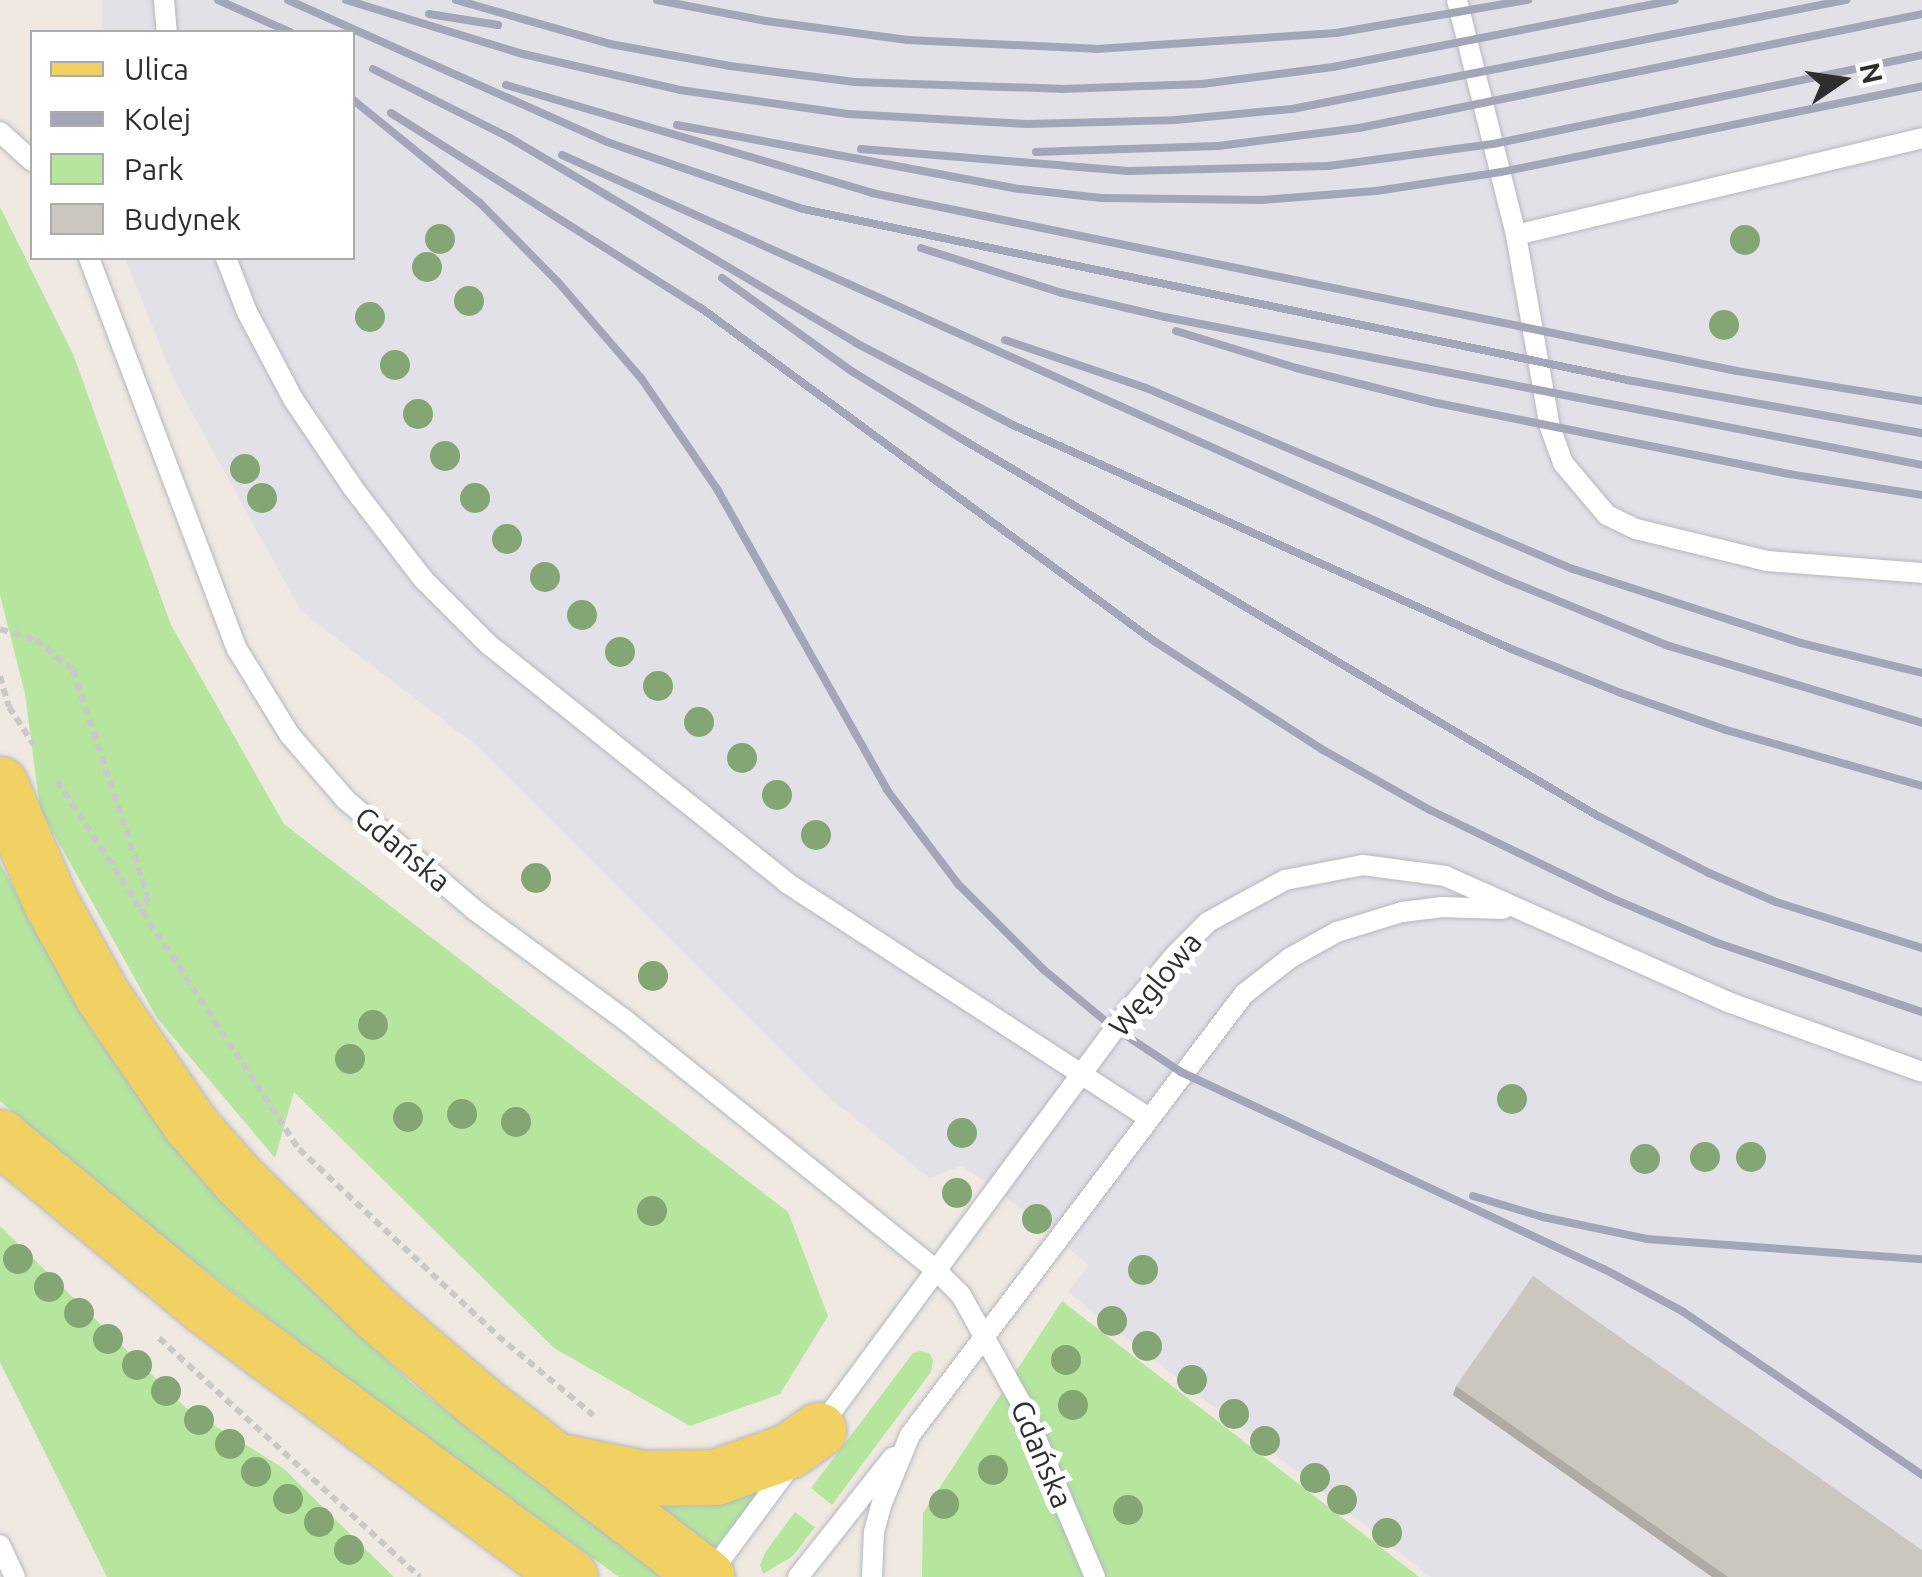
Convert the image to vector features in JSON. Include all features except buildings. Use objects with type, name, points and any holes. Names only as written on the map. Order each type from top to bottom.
[{"type":"main road","points":[[30,769],[72,944],[190,1124],[285,1227],[378,1315],[552,1459],[707,1577]]},
{"type":"main road","points":[[0,1137],[208,1308],[570,1577]]},
{"type":"main road","points":[[552,1459],[642,1478],[715,1477],[775,1457],[818,1430]]},
{"type":"main road","points":[[486,1515],[524,1577]]},
{"type":"lane","points":[[164,0],[167,30]]},
{"type":"lane","points":[[1457,0],[1516,235],[1550,427],[1563,463],[1607,514],[1636,529],[1767,561],[1922,573]]},
{"type":"lane","points":[[0,132],[30,159]]},
{"type":"lane","points":[[1516,235],[1922,138]]},
{"type":"lane","name":"Gdańska","points":[[90,260],[237,649],[289,734],[346,800],[476,911],[625,1020],[937,1271],[960,1295],[985,1332],[1022,1405],[1095,1577]]},
{"type":"lane","points":[[227,260],[247,312],[293,399],[353,488],[423,579],[488,644],[787,883],[1148,1118]]},
{"type":"lane","name":"Węglowa","points":[[937,1271],[1132,1007],[1208,922],[1285,880],[1362,865],[1402,867],[1445,876],[1776,1021],[1922,1072]]},
{"type":"lane","name":"Węglowa","points":[[985,1332],[1244,994],[1290,958],[1337,932],[1402,912],[1483,905],[1525,913]]},
{"type":"lane","points":[[707,1577],[937,1271]]},
{"type":"lane","points":[[798,1577],[985,1332]]},
{"type":"lane","points":[[872,1577],[874,1532],[910,1435]]},
{"type":"lane","points":[[0,1545],[15,1577]]},
{"type":"path","points":[[0,629],[36,640],[73,670],[148,896],[141,913]]},
{"type":"path","points":[[0,676],[30,769],[141,913],[299,1150],[498,1336],[606,1425]]},
{"type":"path","points":[[148,1328],[420,1577]]},
{"type":"shaded area","points":[[102,0],[1922,0],[1922,1577],[1431,1577],[1068,1292],[1089,1265],[997,1190],[962,1166],[929,1178],[824,1093],[477,746],[301,611],[174,380],[126,260],[355,260],[355,30],[102,30]]},
{"type":"green space","points":[[0,207],[73,354],[171,625],[284,824],[788,1212],[828,1316],[780,1394],[690,1426],[554,1348],[294,1092],[275,1158],[157,1018],[40,809],[25,694],[0,595]]},
{"type":"green space","points":[[0,863],[92,1031],[191,1166],[253,1235],[413,1385],[661,1577],[619,1577],[395,1415],[128,1211],[0,1101]]},
{"type":"green space","points":[[0,1226],[186,1408],[283,1468],[394,1577],[107,1577],[0,1362]]},
{"type":"green space","points":[[1062,1301],[1419,1577],[922,1577],[923,1513]]},
{"type":"green space","points":[[913,1353],[929,1353],[933,1360],[931,1372],[832,1505],[811,1488]]},
{"type":"green space","points":[[762,1490],[714,1549],[644,1497]]},
{"type":"green space","points":[[795,1512],[815,1527],[793,1556],[763,1574],[760,1565],[766,1551]]},
{"type":"railway","points":[[218,0],[286,30]]},
{"type":"railway","points":[[288,0],[607,142],[803,209],[1627,380],[1922,433]]},
{"type":"railway","points":[[346,0],[523,54],[680,90],[848,114],[1027,124],[1175,120],[1292,109],[1846,0]]},
{"type":"railway","points":[[456,0],[610,44],[730,66],[855,82],[1061,89],[1202,84],[1333,67],[1674,0]]},
{"type":"railway","points":[[657,0],[766,21],[908,40],[1096,49],[1336,33],[1528,0]]},
{"type":"railway","points":[[429,14],[498,25]]},
{"type":"railway","points":[[1036,152],[1218,146],[1359,128],[1922,14]]},
{"type":"railway","points":[[861,149],[1128,171],[1328,166],[1493,144],[1922,55]]},
{"type":"railway","points":[[373,69],[510,138],[856,343],[1013,425],[1509,648],[1621,693],[1726,730],[1922,786]]},
{"type":"railway","points":[[506,85],[872,193],[1737,371],[1922,401]]},
{"type":"railway","points":[[677,125],[1020,189],[1102,198],[1262,200],[1376,191],[1501,172],[1922,86]]},
{"type":"railway","points":[[355,101],[480,203],[558,282],[641,378],[717,489],[887,790],[958,884],[1044,970],[1110,1025],[1181,1072],[1604,1269],[1682,1311],[1922,1475]]},
{"type":"railway","points":[[391,113],[701,308],[1154,641],[1323,750],[1430,810],[1609,897],[1715,942],[1922,1012]]},
{"type":"railway","points":[[562,155],[1507,580],[1666,645],[1922,723]]},
{"type":"railway","points":[[921,248],[1062,293],[1165,317],[1922,465]]},
{"type":"railway","points":[[722,278],[853,372],[962,439],[1598,816],[1709,873],[1776,902],[1922,948]]},
{"type":"railway","points":[[1176,331],[1296,368],[1432,402],[1789,474],[1922,495]]},
{"type":"railway","points":[[1005,340],[1146,388],[1573,569],[1801,643],[1922,673]]},
{"type":"railway","points":[[1473,1196],[1543,1217],[1647,1239],[1922,1259]]}]
